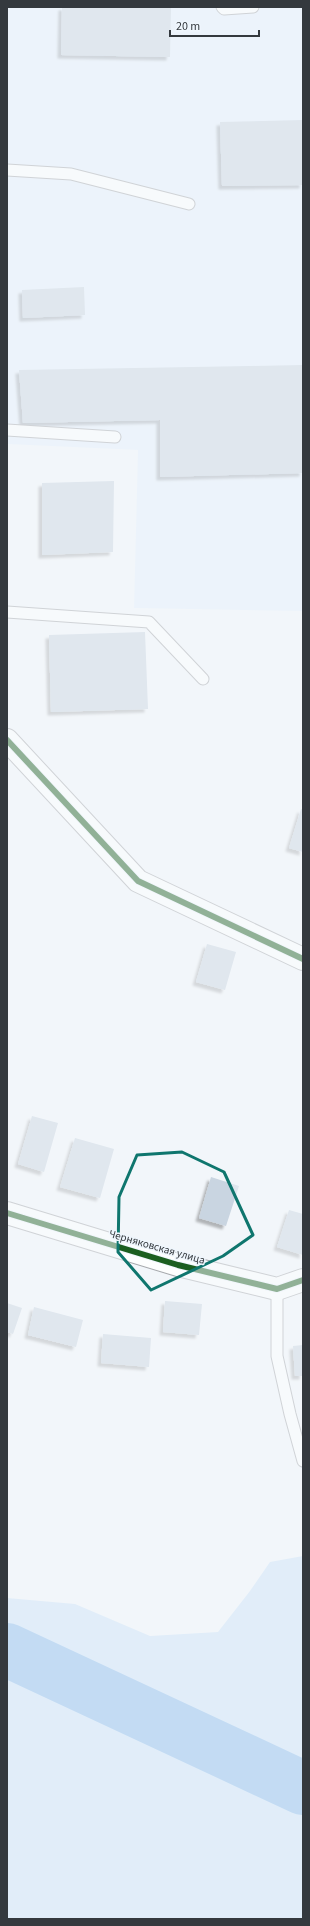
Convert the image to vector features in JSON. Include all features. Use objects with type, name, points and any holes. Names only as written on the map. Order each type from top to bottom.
[{"type":"street","points":[[7,740],[138,881],[303,959]]},
{"type":"street","name":"Черняковская улица","points":[[7,1213],[178,1265],[276,1289]]},
{"type":"street","points":[[276,1289],[303,1280]]},
{"type":"lane","points":[[222,7],[253,7]]},
{"type":"lane","points":[[7,170],[71,174],[190,204]]},
{"type":"lane","points":[[7,430],[115,437]]},
{"type":"lane","points":[[7,612],[149,622],[204,679]]},
{"type":"lane","points":[[276,1289],[277,1356],[290,1414],[303,1461]]},
{"type":"highlighted area","points":[[182,1152],[224,1172],[253,1235],[223,1256],[151,1290],[118,1252],[119,1197],[137,1155]]},
{"type":"shaded area","points":[[7,7],[303,7],[303,611],[134,608],[138,450],[7,444]]},
{"type":"shaded area","points":[[303,1556],[303,1919],[7,1919],[7,1598],[75,1604],[150,1636],[218,1632],[250,1591],[270,1562]]},
{"type":"building","points":[[62,7],[171,7],[170,57],[61,55]]},
{"type":"building","points":[[303,120],[303,185],[222,186],[220,122]]},
{"type":"building","points":[[84,287],[85,315],[23,318],[22,290]]},
{"type":"building","points":[[303,365],[303,473],[160,477],[160,420],[23,423],[19,370]]},
{"type":"building","points":[[114,481],[113,552],[42,555],[42,483]]},
{"type":"building","points":[[145,632],[148,709],[51,712],[49,635]]},
{"type":"building","points":[[301,809],[303,810],[303,852],[289,848]]},
{"type":"building","points":[[207,944],[236,952],[225,990],[196,982]]},
{"type":"building","points":[[32,1116],[58,1123],[44,1172],[18,1164]]},
{"type":"building","points":[[75,1138],[114,1149],[100,1198],[60,1187]]},
{"type":"building","points":[[211,1177],[239,1186],[226,1226],[199,1218]]},
{"type":"building","points":[[289,1210],[303,1214],[303,1255],[277,1247]]},
{"type":"building","points":[[165,1301],[202,1304],[199,1335],[163,1332]]},
{"type":"building","points":[[7,1303],[22,1308],[13,1334],[7,1332]]},
{"type":"building","points":[[34,1307],[83,1320],[76,1347],[28,1335]]},
{"type":"building","points":[[103,1334],[151,1338],[149,1367],[101,1363]]},
{"type":"building","points":[[303,1345],[303,1376],[295,1376],[293,1346]]},
{"type":"waterway","points":[[7,1650],[303,1788]]},
{"type":"cycle path","points":[[7,740],[138,881],[303,959]]},
{"type":"cycle path","points":[[7,1213],[178,1265],[277,1289],[303,1280]]}]
